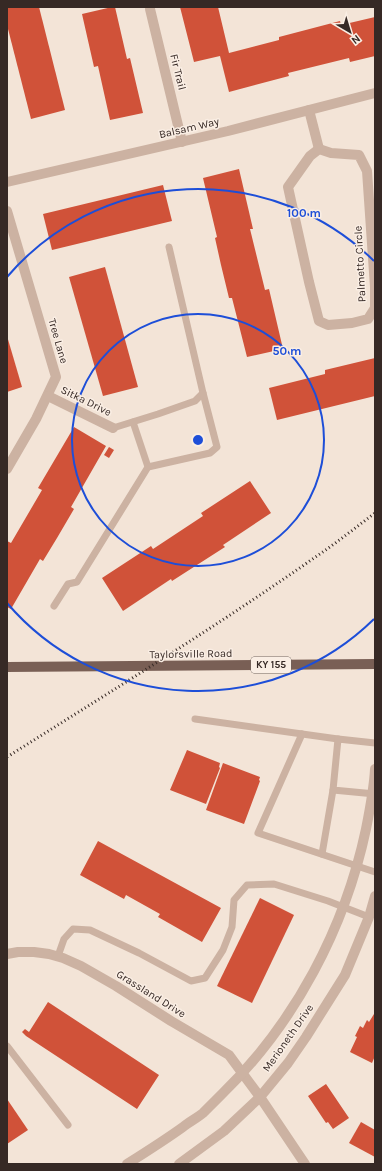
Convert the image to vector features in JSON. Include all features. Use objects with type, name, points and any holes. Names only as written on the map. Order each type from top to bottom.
[{"type":"main road","name":"Taylorsville Road","points":[[7,667],[375,664]]},
{"type":"street","name":"Fir Trail","points":[[150,9],[182,142]]},
{"type":"street","name":"Balsam Way","points":[[7,182],[182,142],[375,93]]},
{"type":"street","points":[[309,110],[319,149]]},
{"type":"street","name":"Palmetto Circle","points":[[319,149],[359,155],[367,171],[375,287],[375,308],[368,319],[352,323],[328,325],[319,321],[307,275],[288,187],[310,156],[319,149]]},
{"type":"street","name":"Tree Lane","points":[[7,211],[56,377],[36,419],[7,469]]},
{"type":"street","name":"Sitka Drive","points":[[48,396],[113,428]]},
{"type":"street","points":[[127,1164],[202,1114],[242,1074],[269,1041],[302,992],[320,960],[343,907],[357,866],[374,794],[375,769]]},
{"type":"street","name":"Merioneth Drive","points":[[179,1164],[224,1131],[260,1097],[288,1063],[345,975],[369,917],[375,896]]},
{"type":"street","name":"Grassland Drive","points":[[7,954],[34,952],[58,956],[81,966],[229,1055],[260,1097],[305,1164]]},
{"type":"lane","points":[[54,606],[68,584],[76,582],[148,467],[210,453],[216,447],[169,247]]},
{"type":"lane","points":[[113,428],[195,401],[203,393]]},
{"type":"lane","points":[[133,422],[148,467]]},
{"type":"lane","points":[[195,719],[338,739],[375,742]]},
{"type":"lane","points":[[302,734],[258,833],[375,872]]},
{"type":"lane","points":[[322,854],[333,790],[338,739]]},
{"type":"lane","points":[[333,790],[374,794]]},
{"type":"lane","points":[[58,956],[64,939],[73,929],[90,930],[139,953],[191,981],[205,978],[223,950],[232,927],[234,900],[247,885],[274,884],[369,917]]},
{"type":"lane","points":[[7,1046],[68,1125]]},
{"type":"building","points":[[7,7],[39,7],[65,110],[31,119],[7,25]]},
{"type":"building","points":[[115,7],[127,59],[130,58],[143,113],[110,120],[98,66],[94,67],[82,14]]},
{"type":"building","points":[[180,7],[218,7],[229,53],[279,40],[279,37],[340,21],[341,25],[375,17],[375,56],[350,62],[349,58],[288,73],[289,76],[229,92],[220,56],[194,62]]},
{"type":"building","points":[[239,169],[253,229],[250,229],[265,290],[269,289],[283,349],[247,357],[232,298],[229,298],[203,178]]},
{"type":"building","points":[[163,185],[172,221],[52,250],[43,214]]},
{"type":"building","points":[[105,267],[138,387],[103,396],[69,277]]},
{"type":"building","points":[[7,336],[22,387],[7,392]]},
{"type":"building","points":[[375,358],[375,396],[277,420],[269,388],[325,374],[325,370]]},
{"type":"building","points":[[74,427],[106,446],[71,507],[74,509],[43,561],[40,559],[11,609],[7,607],[7,541],[11,543],[42,490],[38,488]]},
{"type":"building","points":[[109,447],[114,450],[109,458],[104,455]]},
{"type":"building","points":[[250,481],[271,513],[223,545],[225,547],[172,581],[171,579],[123,611],[102,578],[151,546],[153,549],[203,516],[201,513]]},
{"type":"building","points":[[187,750],[220,763],[220,768],[206,804],[170,790]]},
{"type":"building","points":[[223,763],[260,777],[260,781],[244,824],[206,810]]},
{"type":"building","points":[[98,841],[221,908],[202,942],[158,917],[160,914],[126,895],[124,899],[80,875]]},
{"type":"building","points":[[260,898],[294,915],[252,1003],[217,986]]},
{"type":"building","points":[[48,1002],[159,1075],[137,1109],[22,1032],[25,1029],[29,1032]]},
{"type":"building","points":[[374,1014],[375,1056],[372,1063],[350,1052],[360,1026],[363,1028],[367,1020],[369,1022]]},
{"type":"building","points":[[326,1084],[349,1118],[333,1129],[328,1122],[326,1123],[308,1096]]},
{"type":"building","points":[[7,1099],[28,1130],[7,1144]]},
{"type":"building","points":[[361,1122],[375,1130],[375,1157],[349,1143]]},
{"type":"railway","points":[[7,757],[238,609],[322,553],[375,513]]}]
